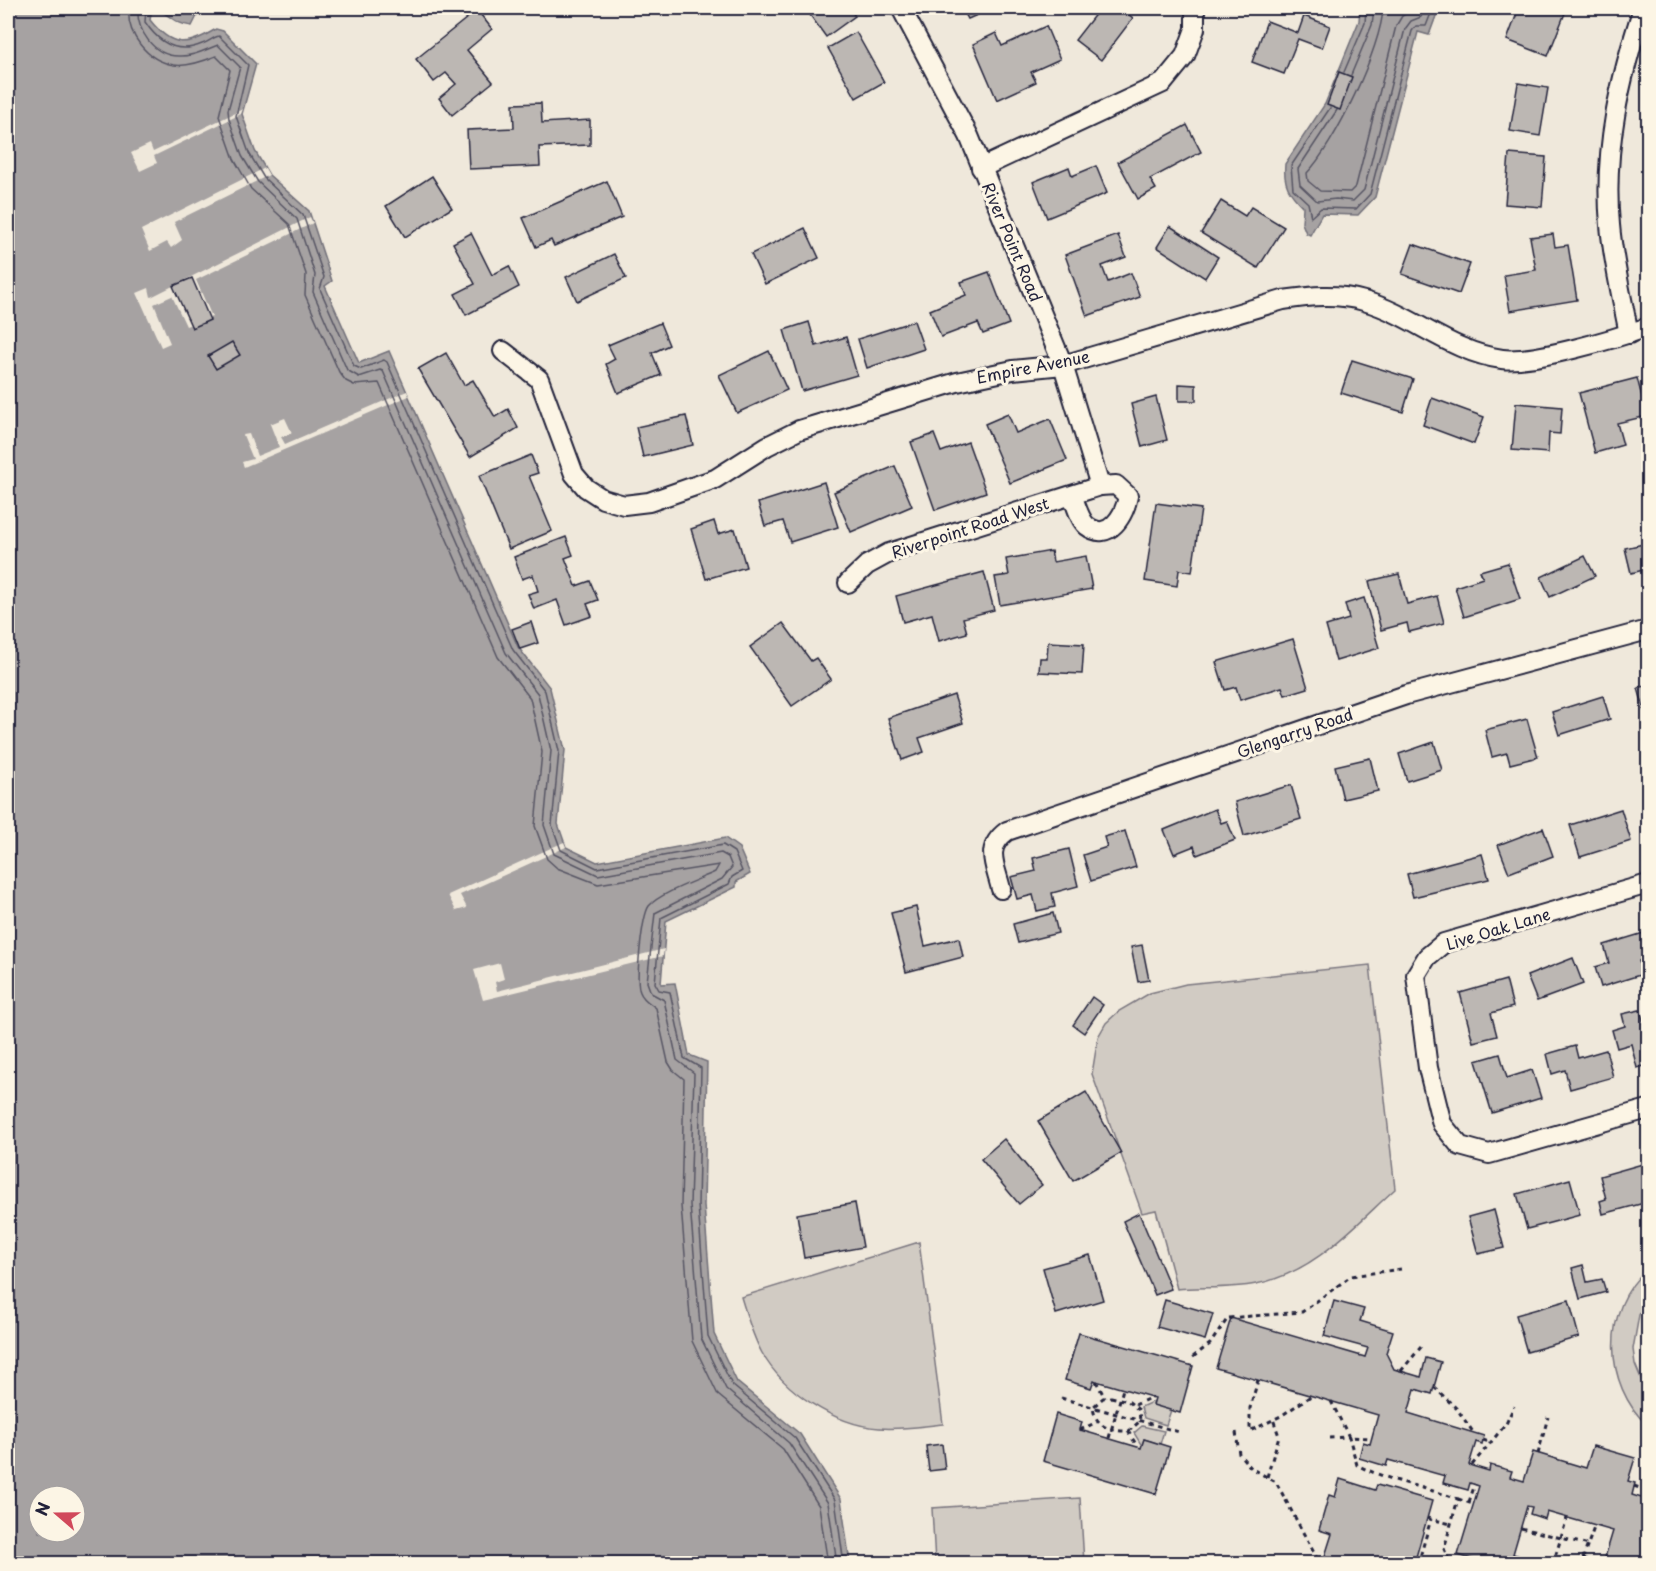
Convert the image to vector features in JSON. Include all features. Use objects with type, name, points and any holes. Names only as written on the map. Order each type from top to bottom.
[{"type":"street","name":"River Point Road","points":[[902,8],[969,136],[1063,365],[1100,486]]},
{"type":"street","points":[[981,168],[1163,83],[1185,56],[1195,29],[1195,8]]},
{"type":"street","points":[[1629,334],[1610,226],[1608,180],[1619,93],[1643,8]]},
{"type":"street","name":"Empire Avenue","points":[[503,351],[539,379],[574,474],[586,488],[603,499],[624,505],[648,502],[715,479],[767,446],[799,430],[957,382],[1013,370],[1063,365],[1283,300],[1312,296],[1364,301],[1459,348],[1505,360],[1527,358],[1629,334],[1648,327]]},
{"type":"street","points":[[1072,495],[1085,525],[1094,530],[1104,529],[1117,524],[1126,510],[1128,496],[1116,485],[1100,486]]},
{"type":"street","name":"Riverpoint Road West","points":[[848,583],[867,565],[889,553],[1100,486]]},
{"type":"street","name":"Glengarry Road","points":[[1001,889],[992,849],[996,839],[1007,831],[1406,695],[1648,630]]},
{"type":"street","name":"Live Oak Lane","points":[[1648,884],[1444,943],[1428,957],[1416,975],[1428,1068],[1442,1124],[1460,1146],[1489,1154],[1648,1109]]},
{"type":"path","points":[[1192,1357],[1210,1344],[1228,1318],[1302,1312],[1351,1276],[1401,1269]]},
{"type":"path","points":[[1401,1371],[1420,1347]]},
{"type":"path","points":[[1258,1380],[1250,1408],[1250,1431],[1311,1396]]},
{"type":"path","points":[[1096,1381],[1105,1398]]},
{"type":"path","points":[[1434,1387],[1457,1409],[1473,1432]]},
{"type":"path","points":[[1109,1438],[1123,1389]]},
{"type":"path","points":[[1135,1406],[1152,1397]]},
{"type":"path","points":[[1061,1398],[1179,1432]]},
{"type":"path","points":[[1093,1407],[1105,1398],[1121,1398],[1139,1410],[1140,1421]]},
{"type":"path","points":[[1331,1401],[1349,1437],[1357,1465],[1471,1503],[1475,1484]]},
{"type":"path","points":[[1472,1465],[1492,1443],[1514,1406]]},
{"type":"path","points":[[1093,1407],[1097,1422],[1112,1431],[1128,1431],[1140,1421]]},
{"type":"path","points":[[1538,1454],[1548,1417]]},
{"type":"path","points":[[1267,1477],[1279,1436],[1273,1419]]},
{"type":"path","points":[[1080,1430],[1097,1422]]},
{"type":"path","points":[[1128,1431],[1137,1446]]},
{"type":"path","points":[[1236,1432],[1239,1454],[1252,1469],[1276,1482],[1290,1505],[1297,1525],[1320,1563]]},
{"type":"path","points":[[1329,1438],[1371,1438]]},
{"type":"path","points":[[1483,1440],[1492,1443]]},
{"type":"path","points":[[1634,1486],[1648,1491]]},
{"type":"path","points":[[1451,1563],[1444,1549],[1458,1499]]},
{"type":"path","points":[[1418,1563],[1429,1518],[1451,1524]]},
{"type":"path","points":[[1553,1563],[1567,1518]]},
{"type":"path","points":[[1575,1563],[1583,1558],[1595,1526]]},
{"type":"path","points":[[1521,1528],[1560,1540],[1589,1545]]},
{"type":"path","points":[[1583,1558],[1590,1563]]},
{"type":"shaded area","points":[[1370,965],[1395,1189],[1332,1247],[1296,1270],[1277,1278],[1246,1286],[1177,1289],[1156,1210],[1142,1213],[1092,1074],[1098,1037],[1106,1023],[1119,1011],[1150,993],[1186,984]]},
{"type":"shaded area","points":[[919,1242],[943,1424],[911,1428],[879,1428],[845,1420],[812,1404],[797,1393],[771,1367],[753,1332],[741,1297]]},
{"type":"shaded area","points":[[1648,1268],[1648,1298],[1639,1315],[1633,1349],[1635,1364],[1648,1395],[1648,1426],[1633,1409],[1622,1389],[1616,1368],[1614,1347],[1615,1325],[1622,1304],[1633,1285]]},
{"type":"shaded area","points":[[1154,1401],[1171,1410],[1166,1425],[1144,1418],[1141,1407]]},
{"type":"shaded area","points":[[1142,1426],[1164,1431],[1160,1444],[1144,1439],[1142,1446],[1134,1433]]},
{"type":"shaded area","points":[[1080,1498],[1084,1563],[935,1563],[932,1508]]},
{"type":"water","points":[[8,8],[152,8],[150,20],[173,40],[188,41],[216,29],[223,31],[256,64],[242,114],[255,151],[269,175],[309,211],[332,281],[325,286],[359,363],[389,351],[518,647],[550,688],[565,750],[558,824],[566,847],[597,862],[725,838],[739,848],[750,874],[736,882],[736,887],[666,921],[661,984],[675,983],[689,1055],[707,1062],[704,1205],[714,1334],[737,1382],[800,1434],[841,1499],[850,1563],[8,1564]]},
{"type":"water","points":[[152,8],[201,8],[192,26],[180,23]]},
{"type":"water","points":[[1360,8],[1439,8],[1429,35],[1418,32],[1375,197],[1358,215],[1322,214],[1310,235],[1306,233],[1302,223],[1303,207],[1286,183],[1285,164],[1325,104],[1359,21]]},
{"type":"pier","points":[[243,109],[241,114],[154,156],[157,163],[140,171],[131,153],[150,144],[153,152]]},
{"type":"pier","points":[[265,168],[269,175],[174,222],[182,240],[171,248],[167,242],[150,251],[141,230]]},
{"type":"pier","points":[[310,217],[313,223],[196,280],[212,317],[186,326],[172,296],[154,304],[170,343],[161,347],[137,293],[149,288],[151,297]]},
{"type":"pier","points":[[407,391],[409,396],[244,467],[242,462],[253,459],[243,435],[249,434],[257,456],[279,447],[270,424],[285,418],[292,433],[281,437],[285,444]]},
{"type":"pier","points":[[564,842],[566,847],[460,895],[467,908],[456,911],[448,895]]},
{"type":"pier","points":[[664,949],[663,956],[483,1000],[474,970],[500,963],[504,979],[495,982],[497,991]]},
{"type":"building","points":[[805,8],[849,8],[855,16],[826,37]]},
{"type":"building","points":[[962,8],[993,8],[968,19]]},
{"type":"building","points":[[1100,8],[1120,8],[1133,18],[1101,60],[1075,40]]},
{"type":"building","points":[[1519,8],[1567,8],[1548,56],[1507,40]]},
{"type":"building","points":[[477,10],[492,29],[467,50],[493,82],[452,115],[439,98],[456,84],[446,73],[434,82],[416,59]]},
{"type":"building","points":[[1304,16],[1330,26],[1322,48],[1298,39],[1284,74],[1252,62],[1267,21],[1298,33]]},
{"type":"building","points":[[1046,26],[1060,59],[1031,72],[1036,82],[997,100],[973,44],[996,33],[1002,46]]},
{"type":"building","points":[[856,32],[884,82],[856,98],[828,48]]},
{"type":"building","points":[[1339,72],[1352,77],[1340,110],[1327,105]]},
{"type":"building","points":[[1518,83],[1548,88],[1540,136],[1510,131]]},
{"type":"building","points":[[541,103],[542,123],[590,120],[590,145],[539,147],[540,166],[469,169],[467,130],[514,128],[513,104]]},
{"type":"building","points":[[1187,125],[1201,152],[1150,179],[1156,189],[1138,199],[1118,162]]},
{"type":"building","points":[[1509,154],[1546,157],[1542,207],[1505,204]]},
{"type":"building","points":[[1096,166],[1107,193],[1047,218],[1033,182],[1069,167],[1072,176]]},
{"type":"building","points":[[432,176],[452,208],[405,237],[386,206]]},
{"type":"building","points":[[607,181],[622,217],[554,246],[551,240],[536,247],[523,218]]},
{"type":"building","points":[[1221,201],[1245,216],[1251,207],[1284,227],[1258,268],[1201,233]]},
{"type":"building","points":[[1170,226],[1218,257],[1205,278],[1157,247]]},
{"type":"building","points":[[805,228],[819,258],[765,284],[751,254]]},
{"type":"building","points":[[471,233],[492,275],[509,266],[519,287],[466,315],[455,294],[475,284],[453,243]]},
{"type":"building","points":[[1553,234],[1555,247],[1568,245],[1577,300],[1510,311],[1504,275],[1536,270],[1530,237]]},
{"type":"building","points":[[1118,235],[1126,257],[1102,266],[1108,282],[1131,273],[1140,297],[1087,316],[1065,255]]},
{"type":"building","points":[[1413,244],[1470,264],[1459,294],[1402,274]]},
{"type":"building","points":[[614,254],[626,278],[577,301],[566,277]]},
{"type":"building","points":[[989,272],[1009,324],[983,334],[978,323],[941,337],[930,310],[966,295],[961,282]]},
{"type":"building","points":[[192,278],[210,320],[192,328],[173,286]]},
{"type":"building","points":[[914,321],[924,349],[867,368],[858,339]]},
{"type":"building","points":[[809,322],[816,346],[846,337],[857,375],[802,391],[784,330]]},
{"type":"building","points":[[660,323],[669,345],[652,353],[661,375],[618,393],[606,364],[615,359],[608,345]]},
{"type":"building","points":[[232,342],[240,355],[216,369],[208,356]]},
{"type":"building","points":[[769,351],[787,390],[737,413],[719,375]]},
{"type":"building","points":[[446,353],[464,385],[473,380],[495,417],[508,409],[518,428],[470,457],[418,369]]},
{"type":"building","points":[[1352,360],[1413,379],[1403,412],[1341,393]]},
{"type":"building","points":[[1637,378],[1647,416],[1617,423],[1623,445],[1595,453],[1579,393]]},
{"type":"building","points":[[1179,384],[1196,385],[1196,401],[1179,401]]},
{"type":"building","points":[[1156,397],[1167,440],[1142,447],[1131,404]]},
{"type":"building","points":[[1432,398],[1484,417],[1474,444],[1423,425]]},
{"type":"building","points":[[1516,403],[1562,407],[1560,434],[1549,433],[1548,453],[1512,450]]},
{"type":"building","points":[[1008,414],[1016,433],[1050,419],[1067,460],[1010,483],[985,424]]},
{"type":"building","points":[[686,416],[693,445],[643,457],[636,427]]},
{"type":"building","points":[[934,434],[941,452],[968,442],[986,492],[935,510],[911,442]]},
{"type":"building","points":[[531,455],[538,473],[529,476],[552,531],[509,549],[479,476]]},
{"type":"building","points":[[895,466],[912,506],[851,532],[834,492]]},
{"type":"building","points":[[824,482],[838,527],[790,542],[783,521],[765,526],[758,503]]},
{"type":"building","points":[[1156,503],[1201,509],[1192,572],[1179,570],[1177,586],[1145,581]]},
{"type":"building","points":[[714,521],[718,534],[735,529],[746,567],[706,579],[691,529]]},
{"type":"building","points":[[566,537],[573,555],[565,558],[576,586],[590,581],[598,600],[587,604],[592,616],[566,625],[557,600],[534,609],[528,594],[538,591],[533,575],[522,579],[514,557]]},
{"type":"building","points":[[1648,543],[1648,569],[1631,573],[1625,548]]},
{"type":"building","points":[[1051,551],[1053,562],[1086,556],[1092,589],[1000,605],[995,577],[1009,575],[1006,559]]},
{"type":"building","points":[[1585,556],[1595,576],[1550,597],[1541,577]]},
{"type":"building","points":[[1508,563],[1520,599],[1464,617],[1455,587],[1483,578],[1480,571]]},
{"type":"building","points":[[984,572],[994,610],[963,618],[967,633],[939,641],[932,614],[903,622],[896,596]]},
{"type":"building","points":[[1399,574],[1407,604],[1437,596],[1444,623],[1409,632],[1407,623],[1381,630],[1369,581]]},
{"type":"building","points":[[1364,598],[1379,648],[1336,661],[1326,626],[1349,619],[1345,604]]},
{"type":"building","points":[[531,622],[538,643],[520,649],[512,629]]},
{"type":"building","points":[[783,623],[811,661],[816,658],[831,679],[792,706],[750,647]]},
{"type":"building","points":[[1293,639],[1308,688],[1285,695],[1282,687],[1240,700],[1236,687],[1225,690],[1216,662]]},
{"type":"building","points":[[1048,642],[1084,644],[1082,674],[1039,672],[1040,658],[1047,658]]},
{"type":"building","points":[[1648,685],[1648,723],[1638,688]]},
{"type":"building","points":[[954,695],[963,723],[919,738],[924,752],[902,760],[888,718]]},
{"type":"building","points":[[1603,696],[1610,719],[1559,735],[1552,712]]},
{"type":"building","points":[[1527,719],[1538,757],[1510,764],[1507,753],[1492,757],[1485,730]]},
{"type":"building","points":[[1434,742],[1442,770],[1407,781],[1399,754]]},
{"type":"building","points":[[1370,758],[1378,791],[1343,799],[1335,766]]},
{"type":"building","points":[[1291,785],[1301,819],[1244,836],[1235,802]]},
{"type":"building","points":[[1215,809],[1221,823],[1227,821],[1235,840],[1197,855],[1194,846],[1174,854],[1164,830]]},
{"type":"building","points":[[1621,809],[1631,841],[1580,857],[1570,825]]},
{"type":"building","points":[[1543,828],[1553,856],[1509,873],[1498,845]]},
{"type":"building","points":[[1125,831],[1136,867],[1091,881],[1083,855],[1107,847],[1104,837]]},
{"type":"building","points":[[1069,849],[1078,886],[1052,893],[1055,907],[1037,911],[1033,895],[1017,899],[1011,877],[1036,871],[1033,858]]},
{"type":"building","points":[[1482,854],[1489,879],[1413,897],[1407,874]]},
{"type":"building","points":[[916,907],[925,946],[959,938],[963,957],[906,972],[891,913]]},
{"type":"building","points":[[1053,913],[1058,933],[1018,943],[1013,924]]},
{"type":"building","points":[[1647,932],[1648,958],[1639,961],[1643,974],[1601,987],[1595,967],[1609,963],[1604,945]]},
{"type":"building","points":[[1142,945],[1149,980],[1138,982],[1131,947]]},
{"type":"building","points":[[1573,958],[1583,984],[1537,1001],[1527,976]]},
{"type":"building","points":[[1506,980],[1513,1007],[1491,1013],[1497,1036],[1473,1042],[1460,993]]},
{"type":"building","points":[[1092,997],[1103,1005],[1084,1033],[1073,1025]]},
{"type":"building","points":[[1640,1010],[1648,1037],[1648,1065],[1637,1068],[1631,1044],[1617,1048],[1612,1030],[1625,1026],[1622,1014]]},
{"type":"building","points":[[1575,1046],[1578,1058],[1606,1050],[1613,1077],[1570,1089],[1565,1070],[1552,1074],[1547,1054]]},
{"type":"building","points":[[1500,1054],[1507,1078],[1532,1070],[1541,1098],[1492,1113],[1476,1061]]},
{"type":"building","points":[[1086,1092],[1121,1153],[1073,1181],[1038,1121]]},
{"type":"building","points":[[1004,1139],[1042,1185],[1019,1204],[981,1159]]},
{"type":"building","points":[[1646,1163],[1648,1202],[1603,1214],[1600,1201],[1606,1199],[1600,1176]]},
{"type":"building","points":[[1570,1179],[1580,1215],[1527,1229],[1517,1194]]},
{"type":"building","points":[[855,1203],[863,1247],[804,1258],[797,1214]]},
{"type":"building","points":[[1494,1210],[1504,1248],[1478,1254],[1468,1217]]},
{"type":"building","points":[[1139,1213],[1171,1289],[1155,1295],[1123,1221]]},
{"type":"building","points":[[1090,1255],[1103,1300],[1056,1314],[1043,1268]]},
{"type":"building","points":[[1583,1265],[1587,1282],[1602,1279],[1606,1292],[1580,1299],[1572,1268]]},
{"type":"building","points":[[1165,1300],[1213,1314],[1205,1340],[1157,1327]]},
{"type":"building","points":[[1569,1300],[1579,1337],[1527,1352],[1516,1315]]},
{"type":"building","points":[[1334,1301],[1364,1309],[1360,1321],[1393,1331],[1386,1353],[1394,1369],[1421,1377],[1426,1358],[1441,1362],[1432,1394],[1415,1389],[1408,1413],[1484,1436],[1482,1444],[1476,1442],[1469,1465],[1489,1471],[1490,1465],[1512,1471],[1510,1477],[1524,1481],[1533,1452],[1586,1468],[1593,1446],[1635,1458],[1628,1481],[1635,1483],[1632,1495],[1648,1500],[1648,1564],[1603,1564],[1613,1531],[1547,1512],[1545,1519],[1530,1514],[1532,1507],[1527,1506],[1513,1554],[1547,1564],[1488,1564],[1458,1555],[1479,1486],[1470,1483],[1468,1490],[1443,1483],[1445,1476],[1388,1460],[1386,1466],[1359,1458],[1363,1442],[1370,1444],[1378,1415],[1216,1368],[1231,1318],[1365,1357],[1368,1348],[1324,1336]]},
{"type":"building","points":[[1079,1333],[1193,1366],[1180,1413],[1153,1405],[1155,1398],[1094,1380],[1091,1388],[1065,1380]]},
{"type":"building","points":[[1056,1414],[1082,1422],[1080,1430],[1141,1448],[1144,1439],[1170,1447],[1156,1494],[1043,1461]]},
{"type":"building","points":[[942,1444],[945,1469],[929,1471],[926,1446]]},
{"type":"building","points":[[1340,1479],[1375,1490],[1377,1485],[1432,1501],[1414,1564],[1347,1564],[1325,1556],[1332,1534],[1319,1530],[1329,1495],[1335,1497]]}]
